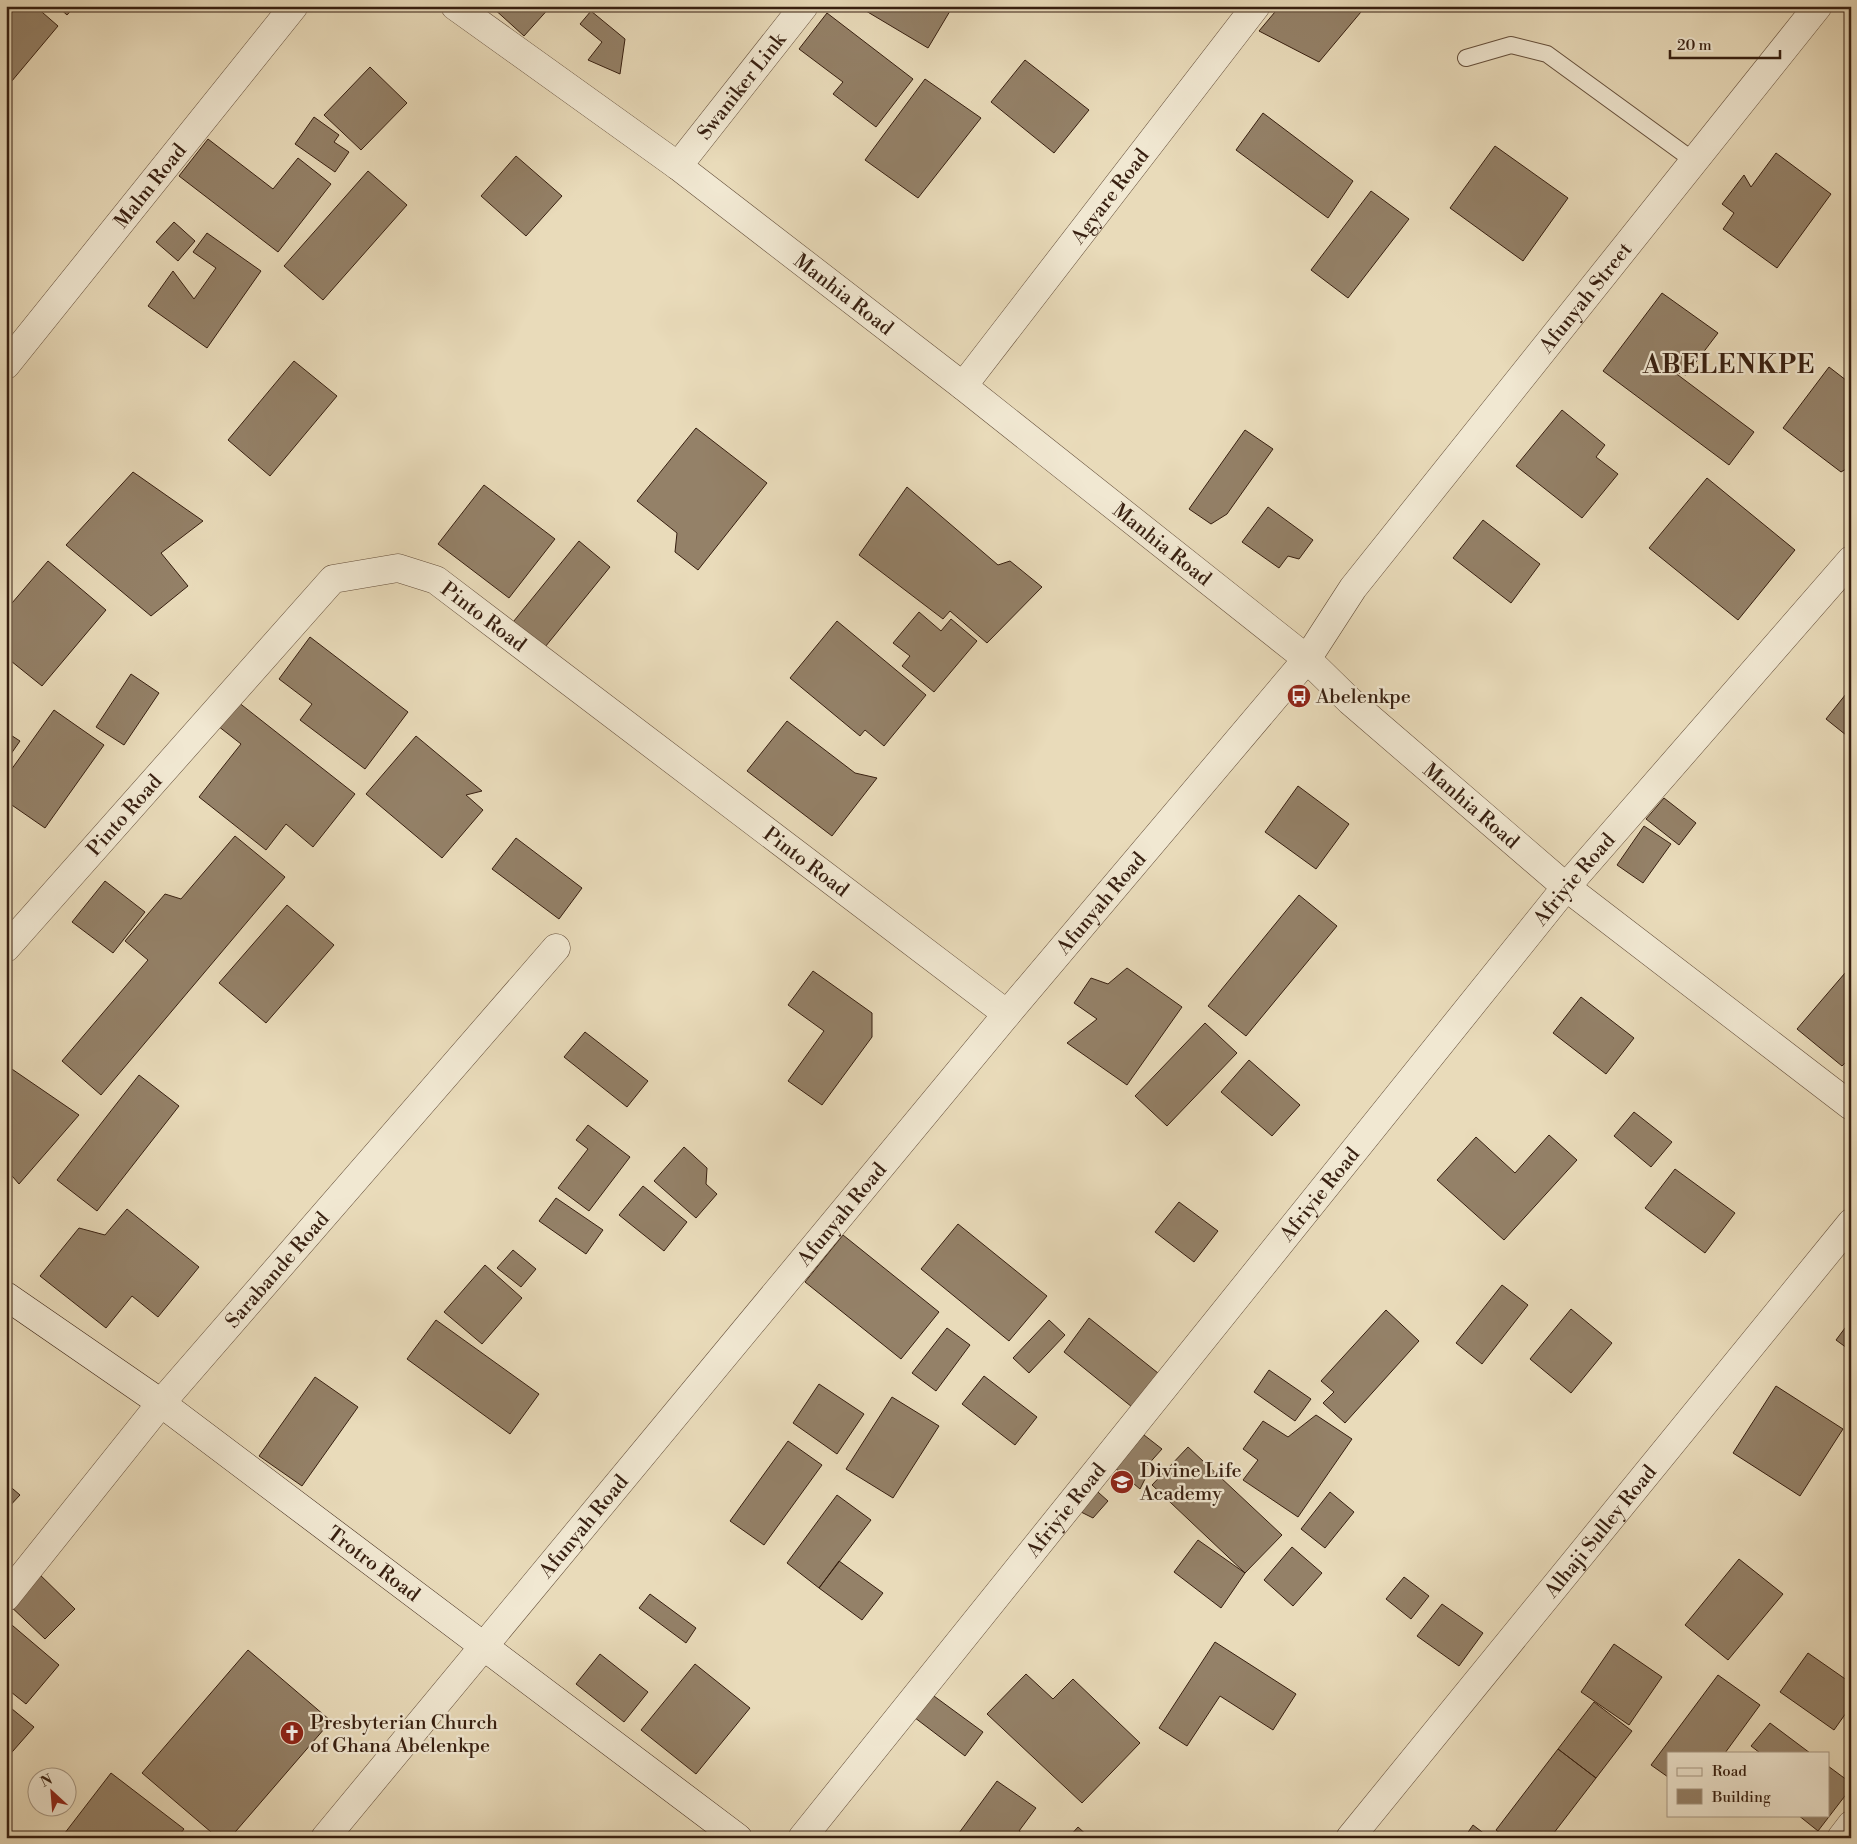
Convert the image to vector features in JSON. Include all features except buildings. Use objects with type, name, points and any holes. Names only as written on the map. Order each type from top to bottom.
[{"type":"street","name":"Malm Road","points":[[6,365],[294,6]]},
{"type":"street","name":"Manhia Road","points":[[455,6],[678,166],[963,386],[1307,659],[1357,708],[1566,887],[1851,1106]]},
{"type":"street","name":"Swaniker Link","points":[[678,166],[804,6]]},
{"type":"street","name":"Agyare Road","points":[[963,386],[1256,6]]},
{"type":"street","name":"Afunyah Street","points":[[1353,588],[1818,6]]},
{"type":"street","name":"Afriyie Road","points":[[802,1838],[1566,887],[1851,560]]},
{"type":"street","name":"Pinto Road","points":[[6,948],[333,579],[398,568],[436,580],[1006,1014]]},
{"type":"street","name":"Afunyah Road","points":[[325,1838],[1006,1014],[1307,659],[1353,588]]},
{"type":"street","name":"Sarabande Road","points":[[6,1597],[161,1403],[556,948]]},
{"type":"street","name":"Alhaji Sulley Road","points":[[1350,1838],[1851,1223]]},
{"type":"street","name":"Trotro Road","points":[[6,1296],[161,1403],[738,1838]]},
{"type":"street","points":[[1841,1838],[1851,1825]]},
{"type":"lane","points":[[1466,58],[1511,45],[1547,54],[1694,161]]},
{"type":"place","name":"Abelenkpe","points":[[1299,696]]},
{"type":"place","name":"Divine Life Academy","points":[[1122,1482]]},
{"type":"place","name":"Presbyterian Church of Ghana Abelenkpe","points":[[292,1733]]},
{"type":"district","name":"ABELENKPE","points":[[1729,364]]}]
